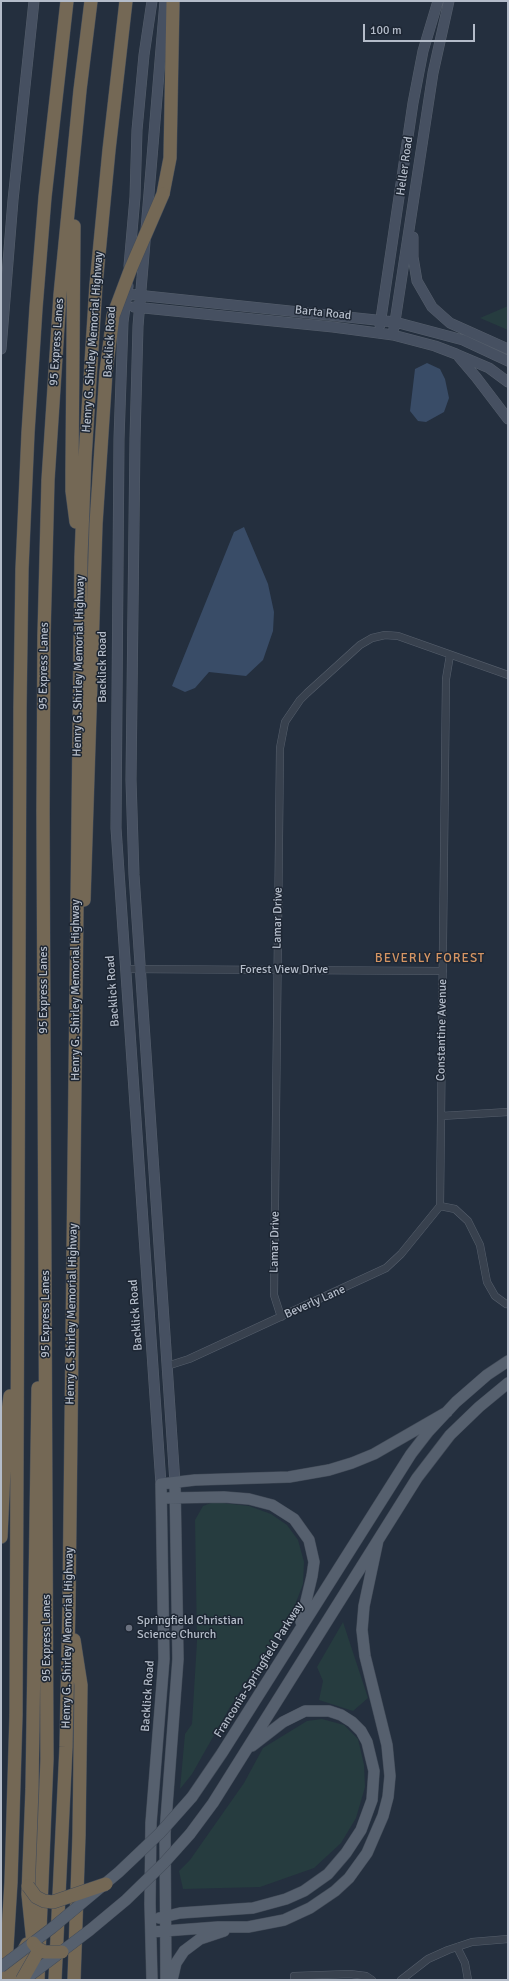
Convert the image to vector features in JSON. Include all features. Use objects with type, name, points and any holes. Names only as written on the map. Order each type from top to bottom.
[{"type":"highway","points":[[6,1980],[15,1768],[20,707],[24,525],[36,308],[45,197],[67,1]]},
{"type":"highway","name":"95 Express Lanes","points":[[38,1980],[47,1759],[43,700],[48,495],[60,295],[80,90],[91,1]]},
{"type":"highway","name":"Henry G. Shirley Memorial Highway","points":[[55,1980],[65,1778],[69,1603],[81,557],[87,420],[96,286],[109,150],[126,1]]},
{"type":"highway","points":[[76,972],[86,879],[89,720],[96,524],[106,372],[113,316],[131,268],[163,194],[170,158],[172,1]]},
{"type":"highway","points":[[80,90],[73,264],[72,469],[73,501],[81,557]]},
{"type":"highway","points":[[23,1980],[32,1943],[28,1882],[32,1789],[36,1456],[39,1365],[45,1312]]},
{"type":"highway","points":[[1,1537],[7,1420],[17,1347]]},
{"type":"highway","points":[[69,1603],[81,1685],[79,1835],[74,1980]]},
{"type":"highway","points":[[28,1882],[36,1897],[44,1901],[53,1902],[106,1884]]},
{"type":"highway","points":[[6,1980],[32,1943],[52,1928]]},
{"type":"highway","points":[[32,1943],[50,1952],[62,1952]]},
{"type":"main road","points":[[1,349],[13,200],[34,1]]},
{"type":"main road","name":"Backlick Road","points":[[152,1],[144,55],[137,130],[135,197],[125,307],[119,440],[115,781],[118,876],[161,1484],[164,1659],[152,1805],[150,1920],[152,1980]]},
{"type":"main road","points":[[165,1],[140,308],[135,438],[131,772],[134,875],[176,1498],[178,1659],[166,1817],[166,1980]]},
{"type":"main road","name":"Heller Road","points":[[378,333],[413,103],[423,51],[438,1]]},
{"type":"main road","name":"Heller Road","points":[[393,335],[433,72],[449,1]]},
{"type":"main road","points":[[414,198],[413,257],[417,281],[423,293],[432,307],[443,319],[508,349]]},
{"type":"main road","name":"Barta Road","points":[[127,294],[395,322],[463,340],[508,361]]},
{"type":"main road","name":"Barta Road","points":[[125,307],[393,335],[435,346],[456,354],[490,368],[508,382]]},
{"type":"main road","points":[[448,336],[482,337]]},
{"type":"main road","points":[[456,354],[476,377],[508,419]]},
{"type":"main road","name":"Franconia-Springfield Parkway","points":[[52,1928],[106,1884],[160,1833],[192,1797],[218,1759],[403,1465],[428,1432],[447,1412],[477,1384],[508,1361]]},
{"type":"main road","points":[[23,1980],[62,1952],[126,1900],[164,1863],[190,1834],[213,1803],[417,1478],[441,1446],[469,1415],[508,1383]]},
{"type":"main road","points":[[161,1484],[289,1478],[329,1470],[374,1454],[447,1412]]},
{"type":"main road","points":[[161,1499],[232,1497],[258,1501],[278,1508],[299,1524],[309,1540],[314,1562],[298,1633]]},
{"type":"main road","points":[[172,1980],[178,1958],[188,1947],[212,1934],[265,1925],[284,1920],[310,1908],[327,1897],[342,1885],[361,1862],[381,1825],[388,1797],[389,1756],[366,1656],[362,1630],[364,1606],[378,1540]]},
{"type":"main road","points":[[164,1659],[178,1659]]},
{"type":"main road","points":[[150,1920],[180,1913],[253,1908],[286,1899],[304,1891],[328,1874],[346,1853],[361,1830],[372,1800],[374,1778],[373,1764],[364,1736],[356,1725],[347,1718],[334,1712],[323,1710],[300,1713],[283,1722],[246,1751]]},
{"type":"main road","points":[[151,1932],[218,1927],[241,1928]]},
{"type":"main road","points":[[1,1966],[32,1943]]},
{"type":"street","name":"Lamar Drive","points":[[281,1317],[274,1295],[280,748],[283,729],[289,715],[307,693],[360,645],[372,638],[385,635],[398,636],[508,675]]},
{"type":"street","name":"Constantine Avenue","points":[[440,1206],[446,679],[450,655]]},
{"type":"street","name":"Forest View Drive","points":[[125,969],[443,971]]},
{"type":"street","points":[[441,1116],[508,1112]]},
{"type":"street","name":"Beverly Lane","points":[[167,1366],[190,1359],[386,1268],[401,1254],[440,1206]]},
{"type":"street","points":[[440,1206],[455,1209],[468,1222],[480,1245],[487,1282],[495,1296],[506,1304]]},
{"type":"street","points":[[401,1980],[428,1959],[457,1947],[480,1941],[508,1939]]},
{"type":"street","points":[[457,1947],[465,1963],[468,1980]]},
{"type":"street","points":[[294,1980],[294,1976],[350,1974],[366,1976],[372,1980]]},
{"type":"green space","points":[[508,306],[508,330],[480,318]]},
{"type":"green space","points":[[214,1502],[249,1506],[271,1514],[287,1525],[298,1540],[304,1562],[303,1584],[295,1605],[230,1707],[192,1774],[180,1789],[185,1734],[192,1724],[197,1641],[195,1520],[203,1506]]},
{"type":"green space","points":[[343,1622],[368,1698],[353,1711],[319,1700],[323,1681],[317,1667]]},
{"type":"green space","points":[[322,1719],[344,1725],[358,1739],[364,1765],[365,1787],[356,1818],[341,1843],[314,1868],[260,1887],[183,1889],[179,1871],[190,1860],[244,1783],[263,1748],[307,1721]]},
{"type":"water","points":[[427,363],[440,369],[445,379],[449,398],[444,412],[426,422],[418,421],[410,411],[415,369]]},
{"type":"water","points":[[244,527],[268,584],[274,612],[273,631],[263,660],[246,676],[209,672],[195,688],[185,692],[172,686],[234,532]]},
{"type":"place","name":"Springfield Christian Science Church","points":[[129,1628]]},
{"type":"district","name":"BEVERLY FOREST","points":[[430,959]]}]
